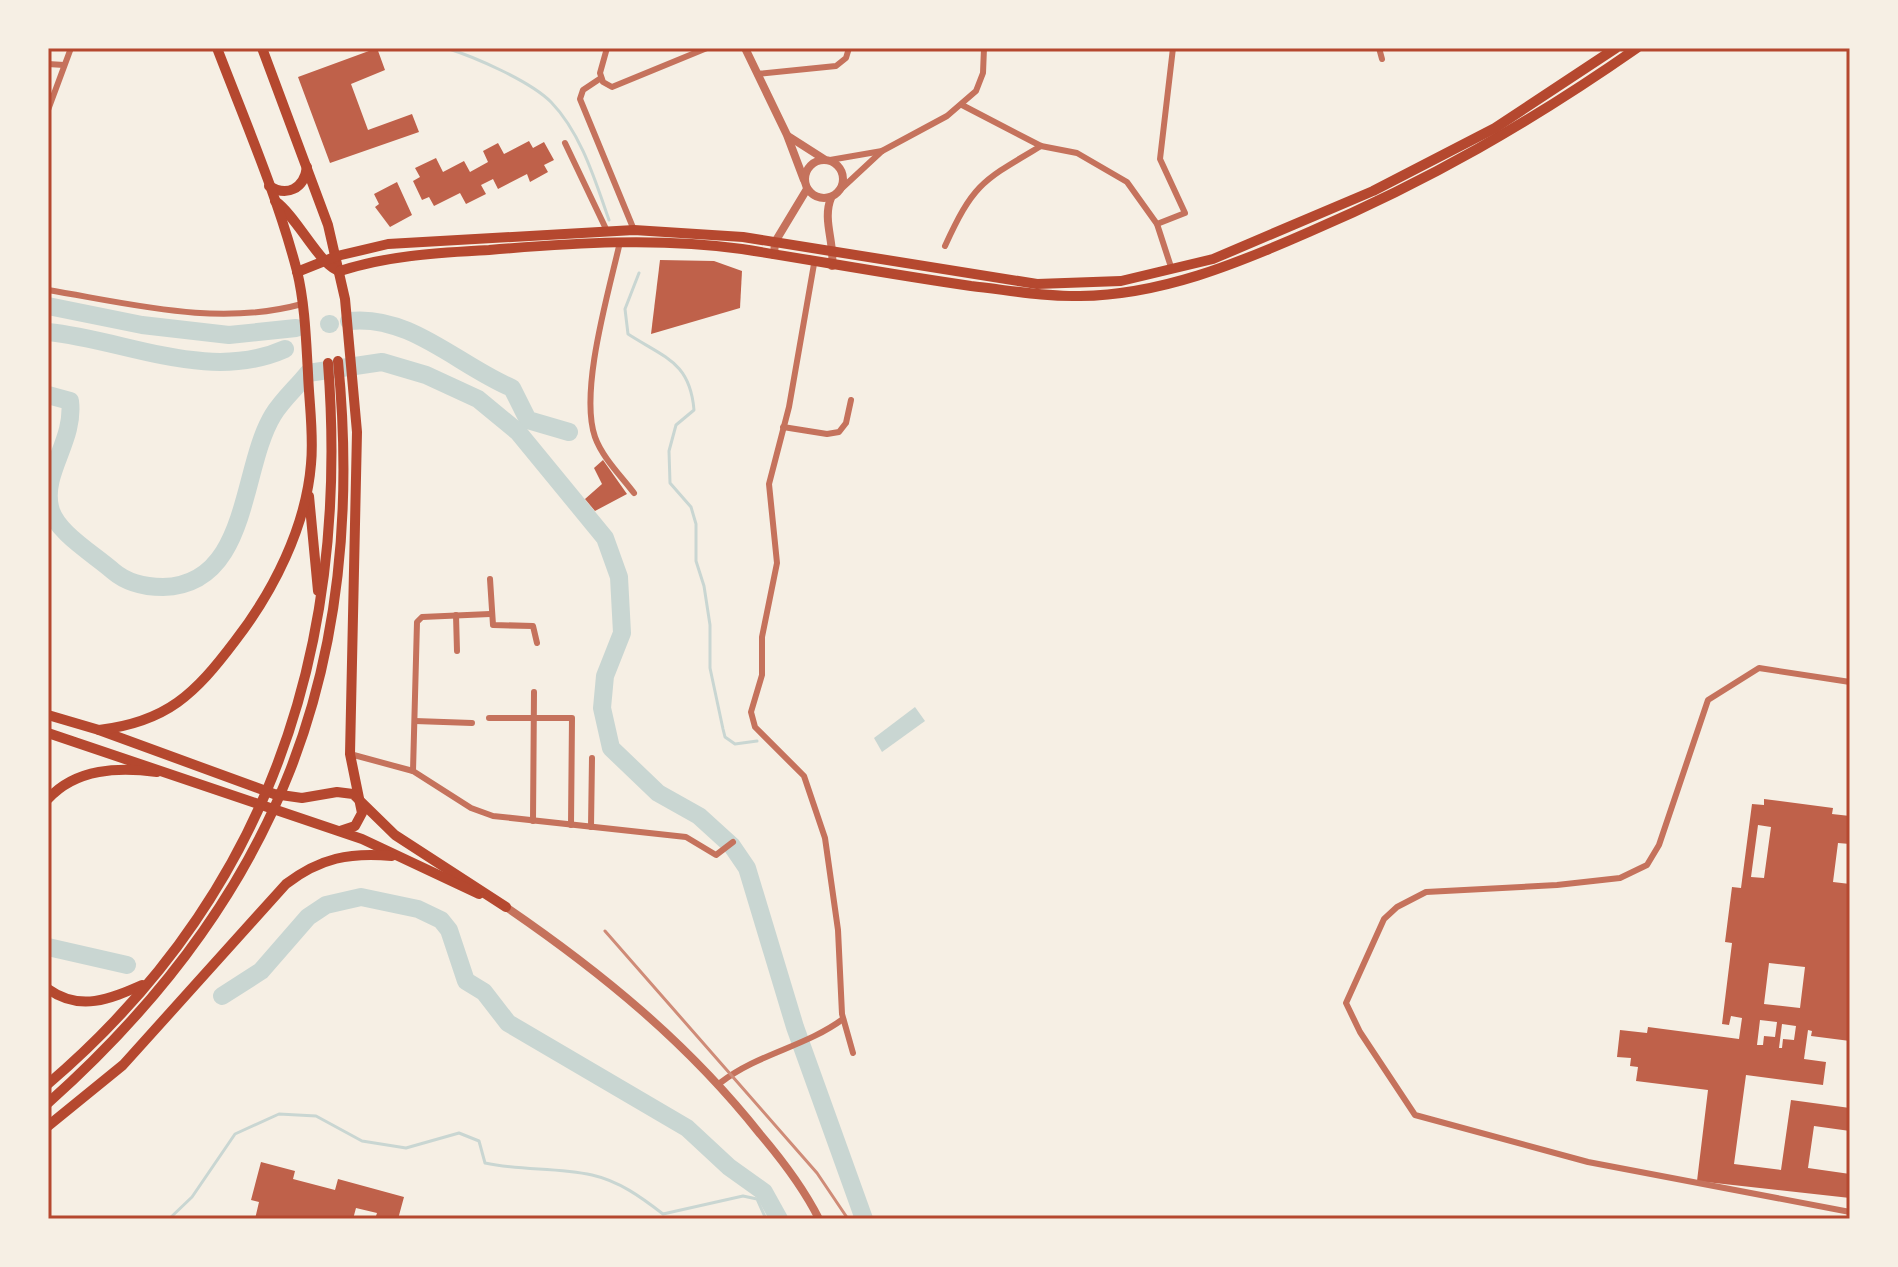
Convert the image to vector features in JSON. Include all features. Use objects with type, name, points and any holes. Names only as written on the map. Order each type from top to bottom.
[{"type":"main road","points":[[48,1103],[89,1066],[175,972],[238,881],[284,790],[308,719],[348,534],[357,432],[340,271],[307,166],[262,48]]},
{"type":"main road","points":[[297,272],[337,256],[401,242],[634,230],[709,233],[1058,285],[1121,281],[1172,271],[1273,235],[1444,157],[1543,99],[1616,48]]},
{"type":"main road","points":[[274,200],[292,214],[324,261],[333,270],[340,271],[401,257],[620,242],[711,245],[814,264],[1056,296],[1110,294],[1166,285],[1277,246],[1449,167],[1550,109],[1637,48]]},
{"type":"main road","points":[[99,730],[130,726],[165,713],[214,668],[259,608],[294,535],[308,486],[312,447],[297,272],[269,186],[217,49]]},
{"type":"main road","points":[[269,186],[280,191],[294,189],[304,179],[307,166]]},
{"type":"main road","points":[[48,1084],[108,1029],[148,983],[227,875],[266,796],[295,713],[320,606],[333,482],[333,362],[345,445],[350,754],[362,813],[355,826],[340,831]]},
{"type":"main road","points":[[308,486],[320,606]]},
{"type":"main road","points":[[48,715],[99,730],[274,794],[302,798],[346,792],[358,798],[395,835],[506,907]]},
{"type":"main road","points":[[48,733],[184,776],[340,831],[506,907]]},
{"type":"main road","points":[[48,799],[71,782],[111,769],[184,776]]},
{"type":"main road","points":[[48,1126],[123,1065],[270,900],[304,870],[342,855],[401,857]]},
{"type":"main road","points":[[48,989],[72,1001],[92,1003],[148,983]]},
{"type":"street","points":[[49,106],[71,48]]},
{"type":"street","points":[[607,48],[601,78],[583,90],[580,99],[634,230]]},
{"type":"street","points":[[601,78],[607,85],[617,87],[707,48]]},
{"type":"street","points":[[745,48],[787,135],[806,184],[817,197],[831,198]]},
{"type":"street","points":[[757,74],[836,66],[846,58],[849,48]]},
{"type":"street","points":[[774,255],[775,242],[806,184],[810,165],[882,151],[924,131],[962,105],[980,82],[984,48]]},
{"type":"street","points":[[1157,224],[1185,213],[1160,159],[1173,48]]},
{"type":"street","points":[[1379,48],[1382,59]]},
{"type":"street","points":[[48,64],[64,65]]},
{"type":"street","points":[[962,105],[1041,146],[1077,153],[1127,182],[1157,224],[1172,271]]},
{"type":"street","points":[[787,135],[842,172],[840,190]]},
{"type":"street","points":[[565,143],[607,231]]},
{"type":"street","points":[[945,246],[974,190],[990,175],[1041,146]]},
{"type":"street","points":[[832,266],[834,254],[827,214],[831,198],[882,151]]},
{"type":"street","points":[[620,242],[594,371],[592,426],[599,446],[634,493]]},
{"type":"street","points":[[814,264],[769,484],[777,563],[762,637],[762,675],[752,720],[804,776],[825,838],[838,930],[843,1019],[853,1053]]},
{"type":"street","points":[[48,290],[217,315],[269,312],[302,304]]},
{"type":"street","points":[[783,427],[827,434],[839,432],[846,423],[851,400]]},
{"type":"street","points":[[490,579],[490,614],[496,626],[533,626],[537,643]]},
{"type":"street","points":[[413,771],[417,622],[422,617],[490,614]]},
{"type":"street","points":[[456,615],[457,651]]},
{"type":"street","points":[[1850,682],[1759,668],[1708,700],[1659,845],[1647,865],[1620,878],[1557,885],[1426,892],[1397,907],[1384,919],[1346,1003],[1360,1032],[1415,1115],[1588,1162],[1850,1212]]},
{"type":"street","points":[[533,821],[534,692]]},
{"type":"street","points":[[489,718],[572,718],[571,825]]},
{"type":"street","points":[[415,721],[472,723]]},
{"type":"street","points":[[350,754],[413,771],[483,813],[686,837],[716,855],[733,842]]},
{"type":"street","points":[[591,827],[592,758]]},
{"type":"street","points":[[506,907],[607,980],[720,1083],[804,1188],[819,1219]]},
{"type":"street","points":[[720,1083],[755,1059],[814,1036],[843,1019]]},
{"type":"shaded area","points":[[915,707],[925,721],[882,752],[874,738]]},
{"type":"building","points":[[377,48],[385,70],[351,84],[368,130],[412,114],[419,132],[330,163],[298,77]]},
{"type":"building","points":[[529,141],[533,148],[544,142],[554,160],[544,165],[548,172],[530,182],[527,174],[498,189],[493,179],[481,185],[486,194],[466,204],[460,193],[434,206],[429,197],[422,200],[413,181],[420,177],[415,168],[436,158],[443,172],[464,161],[470,172],[488,162],[483,151],[498,143],[504,154]]},
{"type":"building","points":[[397,182],[412,215],[390,227],[375,207],[379,204],[374,194]]},
{"type":"building","points":[[660,260],[714,261],[742,271],[740,308],[651,334]]},
{"type":"building","points":[[603,460],[627,494],[595,511],[585,499],[602,484],[594,468]]},
{"type":"building","points":[[1764,799],[1833,808],[1832,814],[1850,816],[1850,844],[1838,843],[1833,882],[1850,884],[1850,1041],[1811,1036],[1812,1031],[1808,1030],[1804,1059],[1826,1062],[1823,1085],[1746,1075],[1734,1164],[1781,1170],[1791,1100],[1850,1108],[1850,1131],[1814,1126],[1808,1168],[1850,1174],[1850,1198],[1697,1181],[1708,1090],[1636,1081],[1638,1067],[1630,1066],[1631,1058],[1617,1057],[1620,1030],[1647,1033],[1648,1027],[1739,1039],[1742,1018],[1731,1016],[1729,1025],[1722,1024],[1732,943],[1725,942],[1732,887],[1741,888],[1752,804],[1764,805]],"holes":[[[1758,825],[1771,827],[1764,878],[1751,877]],[[1769,963],[1805,967],[1800,1008],[1764,1004]],[[1760,1020],[1777,1022],[1775,1037],[1764,1036],[1763,1045],[1757,1045]],[[1782,1024],[1796,1026],[1794,1040],[1783,1039],[1782,1048],[1779,1048]]]},
{"type":"building","points":[[261,1162],[295,1171],[293,1179],[335,1190],[338,1179],[404,1197],[398,1219],[375,1219],[377,1213],[356,1208],[353,1219],[255,1219],[259,1202],[251,1200]]},
{"type":"waterway","points":[[446,48],[502,70],[551,102],[579,142],[609,220]]},
{"type":"waterway","points":[[639,273],[625,309],[628,334],[673,363],[681,371],[692,394],[694,410],[676,425],[669,451],[670,483],[691,507],[696,524],[696,561],[704,586],[710,625],[710,668],[725,737],[735,744],[757,741]]},
{"type":"waterway","points":[[48,306],[142,325],[229,335],[296,328]]},
{"type":"waterway","points":[[349,321],[393,325],[413,333],[512,388],[528,420],[569,432]]},
{"type":"waterway","points":[[48,332],[197,361],[227,362],[256,358],[285,349]]},
{"type":"waterway","points":[[48,395],[70,401],[68,430],[50,481],[53,516],[67,534],[118,575],[136,584],[156,587],[191,581],[212,567],[227,546],[238,520],[262,438],[273,415],[308,373],[382,362],[426,375],[478,399],[518,432],[605,538],[619,577],[622,633],[605,676],[602,708],[611,748],[658,793],[699,816],[732,846],[747,868],[795,1027],[864,1219]]},
{"type":"waterway","points":[[222,996],[261,971],[308,917],[326,905],[361,897],[418,909],[441,920],[449,930],[466,981],[484,992],[508,1023],[687,1128],[729,1167],[764,1192],[779,1219]]},
{"type":"waterway","points":[[48,947],[127,965]]},
{"type":"waterway","points":[[169,1219],[192,1197],[235,1134],[279,1114],[316,1116],[362,1141],[406,1148],[459,1133],[479,1141],[485,1163],[602,1178],[629,1190],[663,1214],[743,1196],[757,1199],[766,1219]]},
{"type":"railway","points":[[605,931],[817,1173],[848,1219]]}]
